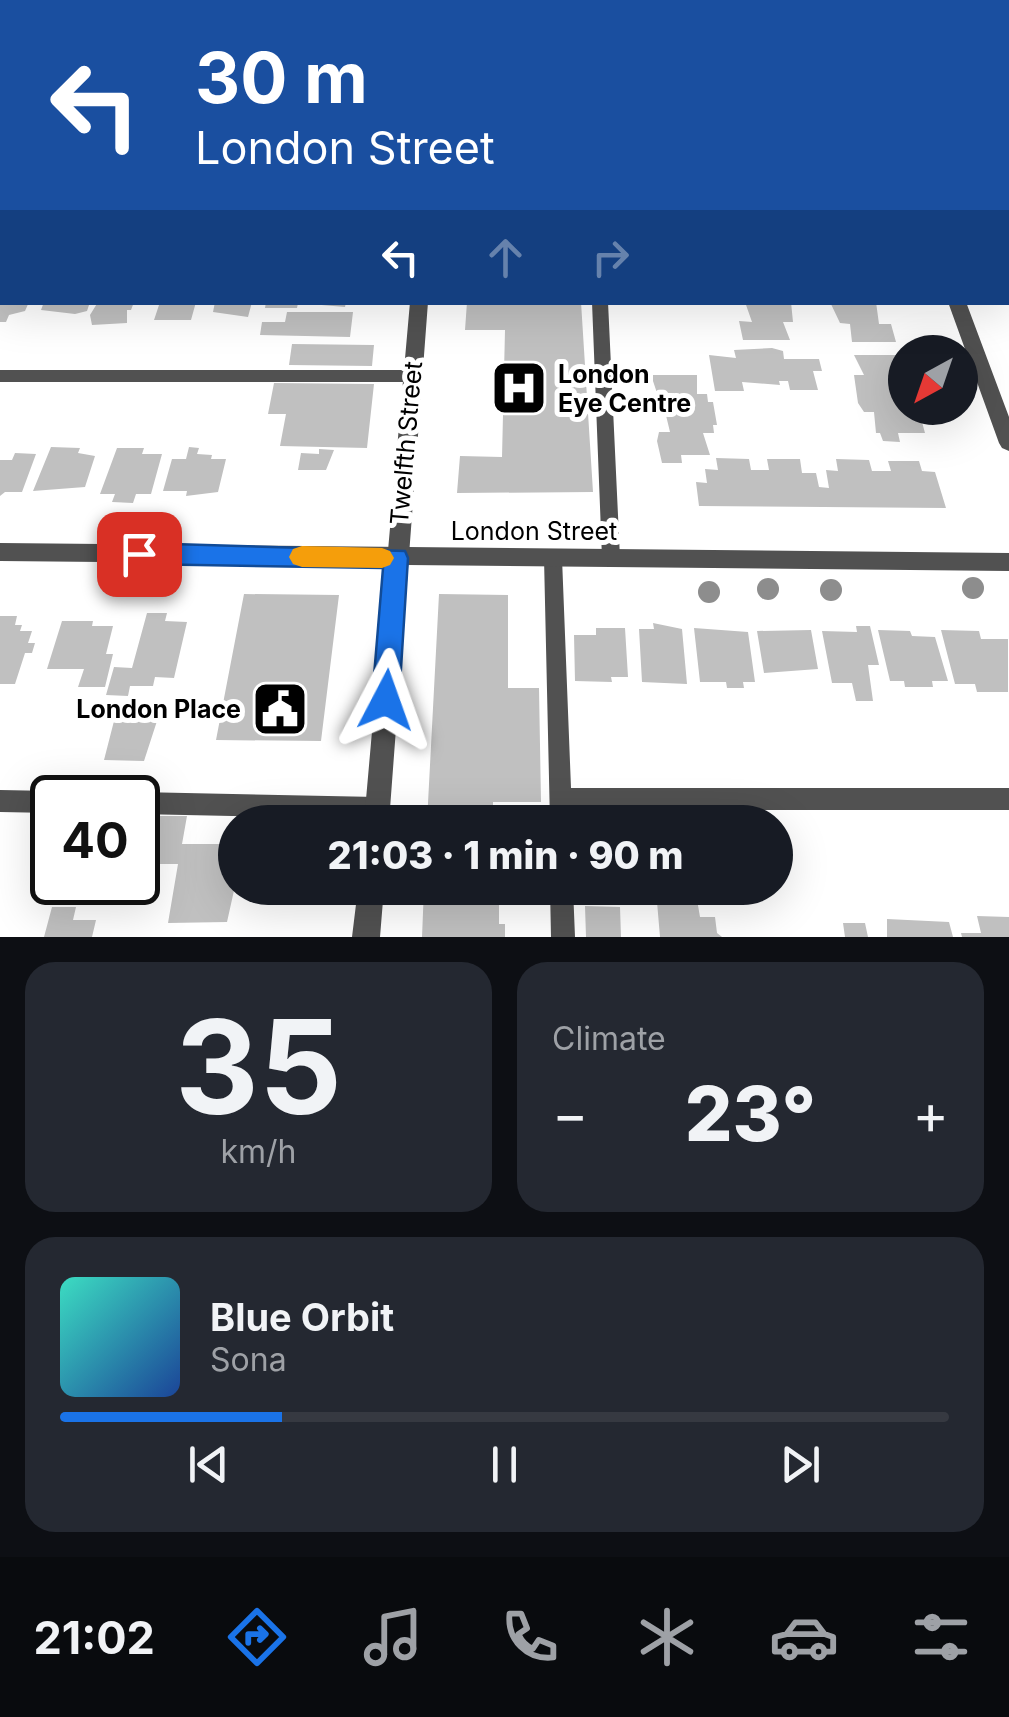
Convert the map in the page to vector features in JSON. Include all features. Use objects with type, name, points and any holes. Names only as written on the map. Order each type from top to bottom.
[{"type":"street","name":"Twelfth Street","points":[[378,805],[418,305]]},
{"type":"street","points":[[958,305],[1009,443]]},
{"type":"street","name":"London Street","points":[[0,552],[1009,562]]},
{"type":"street","points":[[366,937],[369,905]]},
{"type":"lane","points":[[600,305],[611,558]]},
{"type":"lane","points":[[0,376],[411,376]]},
{"type":"lane","points":[[553,558],[561,805]]},
{"type":"lane","points":[[561,798],[1009,799]]},
{"type":"lane","points":[[0,800],[30,801]]},
{"type":"lane","points":[[160,805],[218,808]]},
{"type":"lane","points":[[562,905],[562,937]]},
{"type":"building","points":[[0,305],[28,305],[25,311],[0,322]]},
{"type":"building","points":[[43,305],[89,305],[87,311],[75,314],[41,310]]},
{"type":"building","points":[[96,305],[133,305],[127,310],[127,323],[92,325],[90,315]]},
{"type":"building","points":[[159,305],[195,305],[191,320],[154,320]]},
{"type":"building","points":[[214,305],[251,305],[248,317],[213,312]]},
{"type":"building","points":[[266,305],[298,305],[297,308],[265,308]]},
{"type":"building","points":[[467,305],[581,305],[593,492],[457,493],[460,456],[502,457],[505,330],[465,330]]},
{"type":"building","points":[[746,305],[791,305],[793,322],[783,322],[790,340],[743,340],[739,321],[752,322]]},
{"type":"building","points":[[831,305],[876,305],[879,324],[891,324],[894,335],[888,335],[888,342],[852,342],[850,324],[840,323]]},
{"type":"building","points":[[287,312],[353,312],[350,337],[260,335],[262,322],[285,322]]},
{"type":"building","points":[[292,344],[374,345],[372,366],[289,365]]},
{"type":"building","points":[[734,350],[783,351],[784,359],[819,359],[822,371],[813,371],[818,390],[790,390],[788,381],[779,381],[780,385],[742,382],[744,391],[715,391],[709,355],[736,358]]},
{"type":"building","points":[[854,355],[888,355],[888,425],[923,425],[925,433],[898,433],[900,442],[883,441],[880,433],[876,433],[874,412],[864,412],[858,403],[854,375],[864,375]]},
{"type":"building","points":[[651,375],[697,375],[697,394],[707,394],[708,402],[713,402],[717,425],[713,425],[714,433],[703,433],[710,455],[681,455],[682,463],[662,463],[657,441],[659,432],[670,432],[663,403],[667,403],[666,396],[657,393]]},
{"type":"building","points":[[274,383],[374,384],[367,448],[280,446],[286,414],[268,414]]},
{"type":"building","points":[[51,447],[80,448],[78,453],[95,456],[85,487],[33,491]]},
{"type":"building","points":[[189,447],[199,448],[197,454],[212,455],[211,459],[226,459],[218,492],[186,496],[187,491],[163,491],[172,459],[186,459]]},
{"type":"building","points":[[117,448],[144,448],[142,454],[162,454],[151,494],[136,494],[133,503],[112,502],[115,494],[100,494]]},
{"type":"building","points":[[319,449],[334,450],[326,470],[298,470],[301,453],[319,454]]},
{"type":"building","points":[[15,453],[36,454],[22,492],[5,492],[0,496],[0,460],[12,460]]},
{"type":"building","points":[[716,458],[749,459],[751,470],[769,470],[767,459],[800,459],[802,473],[816,473],[819,487],[829,488],[826,470],[838,471],[836,459],[869,460],[872,471],[891,471],[888,461],[919,461],[922,471],[935,472],[946,508],[699,506],[696,482],[707,483],[705,469],[718,470]]},
{"type":"building","points":[[244,594],[339,595],[321,741],[216,740]]},
{"type":"building","points":[[439,594],[508,595],[508,688],[539,688],[541,802],[428,805]]},
{"type":"building","points":[[147,613],[167,613],[165,621],[187,622],[174,678],[155,677],[153,686],[130,686],[128,696],[106,695],[114,667],[132,668]]},
{"type":"building","points":[[0,616],[17,616],[15,625],[22,625],[20,631],[32,631],[28,643],[35,643],[32,653],[25,653],[15,684],[0,684]]},
{"type":"building","points":[[62,621],[93,621],[92,626],[113,626],[106,654],[113,654],[105,687],[78,687],[84,669],[47,669]]},
{"type":"building","points":[[653,623],[682,629],[687,684],[642,682],[639,629],[654,629]]},
{"type":"building","points":[[856,626],[870,626],[879,665],[868,665],[873,701],[856,701],[852,683],[832,683],[822,631],[857,632]]},
{"type":"building","points":[[596,628],[625,628],[628,677],[611,677],[612,682],[575,681],[574,635],[596,635]]},
{"type":"building","points":[[694,628],[748,632],[755,682],[743,682],[744,688],[727,688],[726,682],[700,682]]},
{"type":"building","points":[[811,630],[818,669],[764,673],[757,631]]},
{"type":"building","points":[[878,630],[935,637],[948,681],[932,681],[933,687],[905,687],[904,681],[890,681]]},
{"type":"building","points":[[941,630],[979,631],[981,639],[1008,639],[1008,692],[977,692],[975,684],[955,684]]},
{"type":"building","points":[[114,721],[157,721],[144,761],[104,760]]},
{"type":"building","points":[[160,816],[187,816],[182,844],[218,844],[218,905],[231,905],[227,922],[168,923],[178,864],[160,864]]},
{"type":"building","points":[[423,905],[499,905],[499,924],[505,924],[505,937],[422,937]]},
{"type":"building","points":[[657,905],[698,905],[700,917],[715,917],[717,933],[722,937],[660,937]]},
{"type":"building","points":[[585,906],[620,907],[621,937],[586,937]]},
{"type":"building","points":[[52,907],[76,907],[73,920],[96,920],[92,937],[44,937]]},
{"type":"building","points":[[977,916],[1009,917],[1009,937],[962,937],[961,933],[981,933]]},
{"type":"building","points":[[887,919],[949,922],[953,937],[887,937]]},
{"type":"building","points":[[843,923],[865,923],[868,937],[845,937]]},
{"type":"slow traffic","points":[[302,557],[382,558]]},
{"type":"place","name":"London Eye Centre","points":[[519,388]]},
{"type":"place","name":"London Place","points":[[280,709]]},
{"type":"route","points":[[139,554],[396,558],[386,700]]}]
